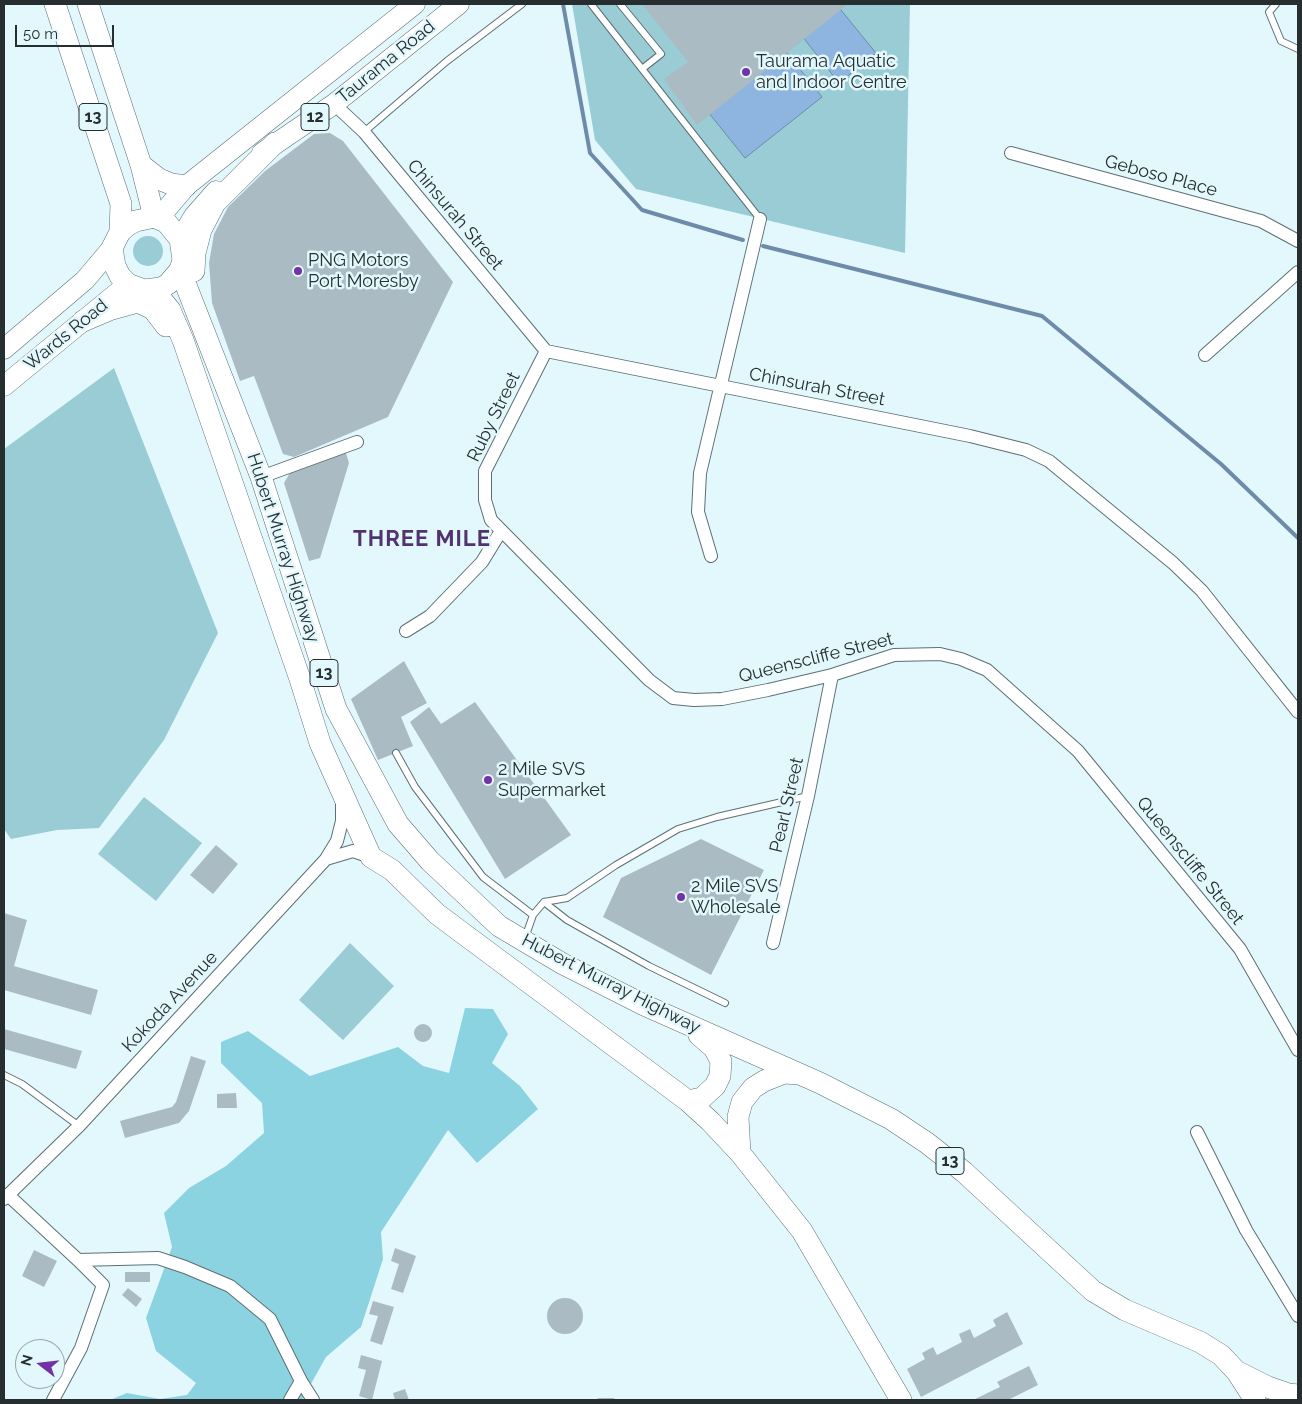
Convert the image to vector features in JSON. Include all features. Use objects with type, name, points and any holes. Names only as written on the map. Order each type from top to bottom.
[{"type":"highway","name":"13","points":[[55,4],[121,204],[116,240],[115,266],[128,284]]},
{"type":"highway","name":"13","points":[[88,4],[157,218]]},
{"type":"highway","points":[[201,323],[194,285],[194,253],[201,230],[215,202],[275,143]]},
{"type":"highway","points":[[141,165],[158,179],[171,184],[186,186]]},
{"type":"highway","points":[[116,240],[136,221],[157,218],[174,230],[180,239]]},
{"type":"highway","name":"13","points":[[180,239],[183,249],[180,270]]},
{"type":"highway","points":[[128,284],[144,290],[153,289],[168,284],[180,270]]},
{"type":"highway","name":"Hubert Murray Highway","points":[[180,270],[261,477],[336,709],[398,824],[430,861],[499,926],[524,941],[644,1005],[802,1074],[891,1119],[927,1143],[964,1172],[1093,1291],[1124,1310],[1200,1342],[1221,1355],[1237,1372],[1255,1400]]},
{"type":"highway","name":"Hubert Murray Highway","points":[[153,289],[170,310],[203,392],[320,743],[371,857],[392,870],[437,914],[688,1100],[740,1153],[802,1231],[901,1400]]},
{"type":"highway","points":[[83,321],[116,308],[138,302],[153,309],[179,347],[194,381],[203,392]]},
{"type":"highway","points":[[644,1005],[660,1018],[704,1038],[714,1048],[721,1061],[720,1076],[715,1086],[702,1098],[688,1100]]},
{"type":"highway","points":[[740,1153],[738,1117],[742,1102],[753,1088],[764,1080],[784,1073],[802,1074]]},
{"type":"highway","points":[[1237,1372],[1268,1387],[1288,1394],[1298,1395]]},
{"type":"main road","name":"Taurama Road","points":[[157,218],[186,186],[415,4]]},
{"type":"main road","name":"Taurama Road","points":[[180,239],[194,216],[216,190],[275,143],[334,104],[459,4]]},
{"type":"main road","name":"Wards Road","points":[[4,349],[85,280],[116,240]]},
{"type":"main road","name":"Wards Road","points":[[4,386],[128,284]]},
{"type":"street","name":"Chinsurah Street","points":[[334,104],[364,132],[546,351],[970,436],[1026,450],[1048,461],[1173,563],[1202,591],[1298,712]]},
{"type":"street","name":"Geboso Place","points":[[1011,153],[1261,221],[1298,240]]},
{"type":"street","points":[[711,556],[698,512],[700,473],[760,219]]},
{"type":"street","points":[[1205,355],[1298,272]]},
{"type":"street","name":"Ruby Street","points":[[485,500],[485,471],[546,351]]},
{"type":"street","points":[[261,477],[357,442]]},
{"type":"street","name":"Queenscliffe Street","points":[[485,500],[491,520],[501,531],[649,680],[673,698],[722,699],[832,675],[894,655],[940,654],[987,670],[1078,751],[1240,949],[1298,1050]]},
{"type":"street","points":[[406,631],[430,616],[482,562],[501,531]]},
{"type":"street","name":"Pearl Street","points":[[773,943],[808,796],[832,675]]},
{"type":"street","points":[[326,860],[337,842],[342,821],[338,784]]},
{"type":"street","name":"Kokoda Avenue","points":[[6,1197],[79,1126],[326,860],[353,851],[371,857]]},
{"type":"street","points":[[1198,1132],[1246,1230],[1298,1316]]},
{"type":"street","points":[[6,1197],[78,1260],[103,1285],[81,1348],[53,1400]]},
{"type":"street","points":[[78,1260],[158,1258],[230,1286],[270,1319],[300,1381],[313,1400]]},
{"type":"street","points":[[290,1400],[300,1381]]},
{"type":"lane","points":[[364,132],[454,56],[522,4]]},
{"type":"lane","points":[[591,4],[760,219]]},
{"type":"lane","points":[[620,4],[661,54],[642,69]]},
{"type":"lane","points":[[1276,4],[1269,12],[1281,41],[1298,48]]},
{"type":"lane","points":[[396,753],[415,786],[483,877],[533,916]]},
{"type":"lane","points":[[524,941],[533,916],[544,902],[567,898],[616,865],[678,829],[717,817],[808,796]]},
{"type":"lane","points":[[544,902],[567,920],[649,966],[725,1003]]},
{"type":"lane","points":[[4,1075],[22,1084],[79,1126]]},
{"type":"shaded area","name":"Taurama Aquatic and Indoor Centre","points":[[572,4],[910,4],[905,253],[636,189],[595,140]]},
{"type":"shaded area","points":[[811,4],[836,4],[876,53],[839,83],[790,21]]},
{"type":"shaded area","points":[[773,35],[822,97],[745,158],[696,97]]},
{"type":"shaded area","points":[[148,236],[159,240],[163,251],[159,262],[148,266],[137,262],[133,251],[137,240]]},
{"type":"shaded area","points":[[114,368],[218,633],[164,740],[99,828],[57,830],[11,839],[4,829],[4,449]]},
{"type":"shaded area","points":[[144,797],[202,843],[156,901],[98,854]]},
{"type":"shaded area","points":[[350,943],[394,986],[343,1040],[299,1000]]},
{"type":"shaded area","points":[[465,1008],[493,1009],[508,1034],[492,1063],[520,1086],[538,1109],[477,1163],[448,1130],[381,1232],[383,1259],[361,1327],[326,1357],[302,1400],[110,1400],[127,1393],[160,1399],[187,1395],[196,1383],[156,1351],[146,1318],[172,1247],[164,1213],[189,1188],[226,1166],[264,1133],[262,1103],[221,1063],[221,1042],[248,1031],[310,1076],[398,1047],[423,1066],[449,1073]]},
{"type":"building","points":[[642,4],[848,4],[697,125],[664,79],[688,62]]},
{"type":"building","name":"PNG Motors Port Moresby","points":[[330,133],[343,141],[453,282],[388,417],[294,457],[283,454],[254,376],[240,381],[212,303],[209,263],[214,234],[228,207],[265,171],[314,134]]},
{"type":"building","points":[[346,453],[349,463],[320,558],[309,561],[284,483],[291,471]]},
{"type":"building","points":[[404,661],[427,703],[401,717],[413,746],[378,760],[351,699]]},
{"type":"building","name":"2 Mile SVS Supermarket","points":[[475,702],[571,835],[505,879],[410,722],[429,707],[441,724]]},
{"type":"building","name":"2 Mile SVS Wholesale","points":[[701,839],[764,870],[711,975],[603,917],[621,878]]},
{"type":"building","points":[[216,845],[238,864],[213,894],[190,875]]},
{"type":"building","points":[[4,913],[27,920],[14,966],[98,990],[91,1015],[4,990]]},
{"type":"building","points":[[423,1024],[429,1027],[432,1033],[429,1039],[423,1042],[417,1039],[414,1033],[417,1027]]},
{"type":"building","points":[[4,1029],[82,1051],[76,1069],[4,1049]]},
{"type":"building","points":[[191,1056],[206,1061],[189,1111],[179,1123],[125,1138],[120,1121],[172,1107],[176,1102]]},
{"type":"building","points":[[236,1093],[237,1108],[217,1108],[217,1094]]},
{"type":"building","points":[[395,1248],[416,1256],[403,1293],[391,1289],[399,1264],[391,1261]]},
{"type":"building","points":[[34,1250],[57,1261],[44,1287],[22,1276]]},
{"type":"building","points":[[125,1272],[150,1272],[150,1282],[125,1282]]},
{"type":"building","points":[[128,1288],[142,1299],[136,1307],[122,1295]]},
{"type":"building","points":[[565,1298],[572,1299],[578,1303],[582,1309],[582,1323],[578,1329],[572,1333],[565,1334],[558,1333],[552,1329],[548,1323],[547,1316],[548,1309],[552,1303],[558,1299]]},
{"type":"building","points":[[373,1301],[394,1307],[382,1345],[370,1341],[378,1316],[369,1314]]},
{"type":"building","points":[[1007,1312],[1023,1344],[921,1397],[907,1369],[925,1359],[922,1353],[933,1347],[937,1355],[962,1342],[959,1334],[970,1329],[974,1338],[996,1326],[993,1320]]},
{"type":"building","points":[[361,1355],[382,1361],[372,1400],[359,1396],[366,1370],[358,1368]]},
{"type":"building","points":[[1029,1366],[1038,1385],[1008,1400],[973,1400],[1000,1387],[997,1382]]},
{"type":"building","points":[[405,1389],[409,1400],[395,1400],[393,1393]]},
{"type":"building","points":[[613,1398],[618,1400],[594,1400]]},
{"type":"waterway","points":[[563,4],[590,153],[642,210],[743,240]]},
{"type":"waterway","points":[[763,246],[1042,316],[1221,464],[1298,538]]},
{"type":"place","name":"Taurama Aquatic and Indoor Centre","points":[[746,72]]},
{"type":"place","name":"PNG Motors Port Moresby","points":[[298,271]]},
{"type":"place","name":"2 Mile SVS Supermarket","points":[[488,780]]},
{"type":"place","name":"2 Mile SVS Wholesale","points":[[681,897]]},
{"type":"district","name":"THREE MILE","points":[[422,539]]}]
